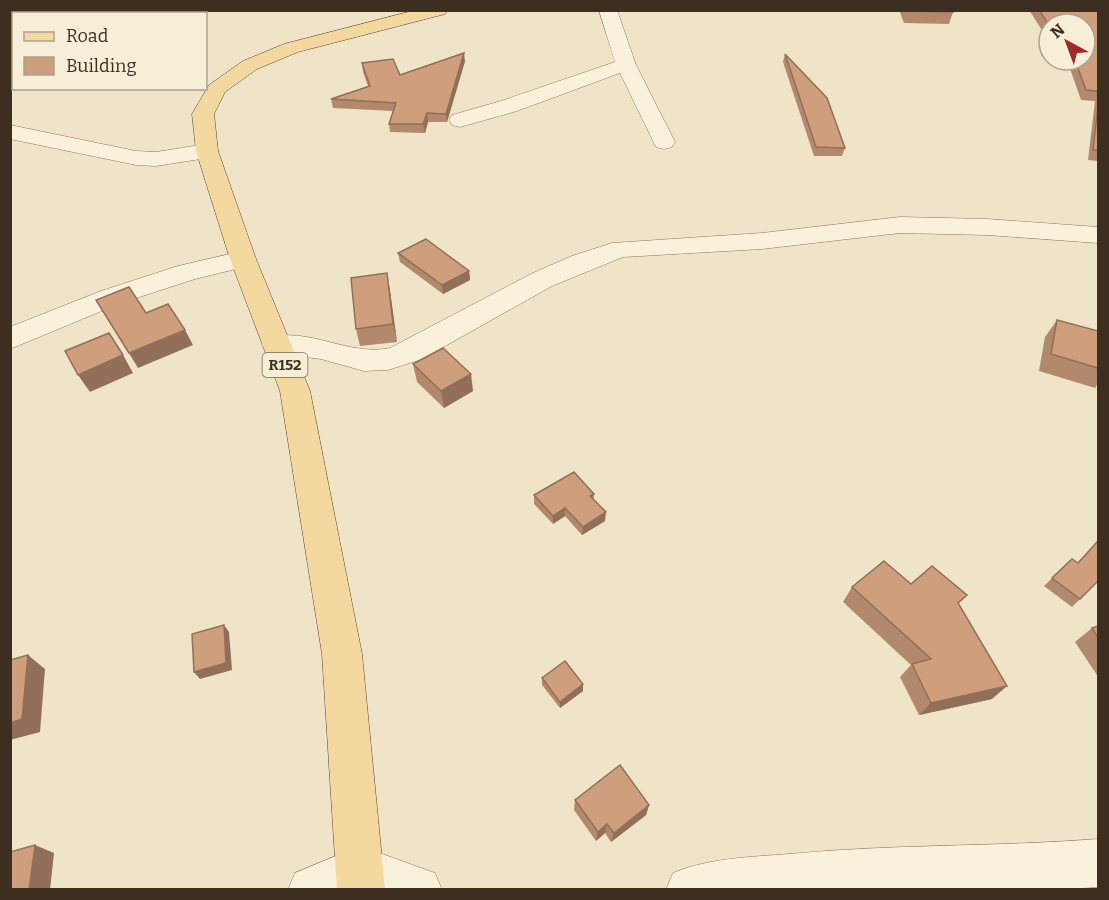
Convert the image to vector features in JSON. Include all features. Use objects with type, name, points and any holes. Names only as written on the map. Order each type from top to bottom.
[{"type":"main road","name":"R152","points":[[360,880],[342,654],[295,391],[243,259],[207,151],[203,114],[216,88],[250,65],[291,48],[439,10]]},
{"type":"street","points":[[608,10],[626,65],[664,142]]},
{"type":"street","points":[[460,120],[509,106],[626,65]]},
{"type":"street","points":[[10,132],[136,158],[156,159],[207,151]]},
{"type":"street","points":[[277,345],[324,350],[364,360],[386,359],[419,346],[565,270],[621,249],[762,241],[900,225],[998,228],[1098,235]]},
{"type":"street","points":[[10,339],[111,297],[188,272],[243,259]]},
{"type":"street","points":[[690,890],[742,881],[867,871],[1047,867],[1098,863]]},
{"type":"street","points":[[312,890],[360,880],[418,890]]},
{"type":"building","points":[[952,10],[953,12],[908,11]]},
{"type":"building","points":[[1039,10],[1098,10],[1098,91],[1086,90],[1079,72],[1097,72],[1097,12],[1040,12]]},
{"type":"building","points":[[464,53],[446,114],[427,113],[423,124],[389,124],[396,103],[331,99],[370,86],[362,63],[393,59],[400,75]]},
{"type":"building","points":[[785,54],[827,98],[845,148],[816,147]]},
{"type":"building","points":[[1098,106],[1098,150],[1093,150]]},
{"type":"building","points":[[426,239],[469,271],[442,285],[398,253]]},
{"type":"building","points":[[387,273],[393,324],[356,329],[351,278]]},
{"type":"building","points":[[129,287],[146,313],[168,304],[185,330],[129,353],[96,300]]},
{"type":"building","points":[[1057,320],[1098,331],[1098,368],[1051,354]]},
{"type":"building","points":[[109,333],[123,355],[78,375],[65,351]]},
{"type":"building","points":[[443,348],[471,374],[441,391],[413,364]]},
{"type":"building","points":[[574,472],[594,494],[590,496],[606,512],[583,527],[565,508],[553,516],[534,495]]},
{"type":"building","points":[[1098,541],[1098,581],[1080,599],[1052,578],[1072,559],[1078,563]]},
{"type":"building","points":[[884,561],[911,584],[932,566],[967,595],[958,603],[1007,686],[931,703],[912,664],[931,659],[852,587]]},
{"type":"building","points":[[224,625],[226,663],[194,672],[192,634]]},
{"type":"building","points":[[1098,626],[1098,638],[1092,628]]},
{"type":"building","points":[[28,655],[22,719],[10,723],[10,660]]},
{"type":"building","points":[[565,661],[583,684],[560,702],[542,678]]},
{"type":"building","points":[[620,765],[649,805],[614,833],[607,824],[598,832],[575,800]]},
{"type":"building","points":[[35,845],[29,890],[10,890],[10,852]]}]
